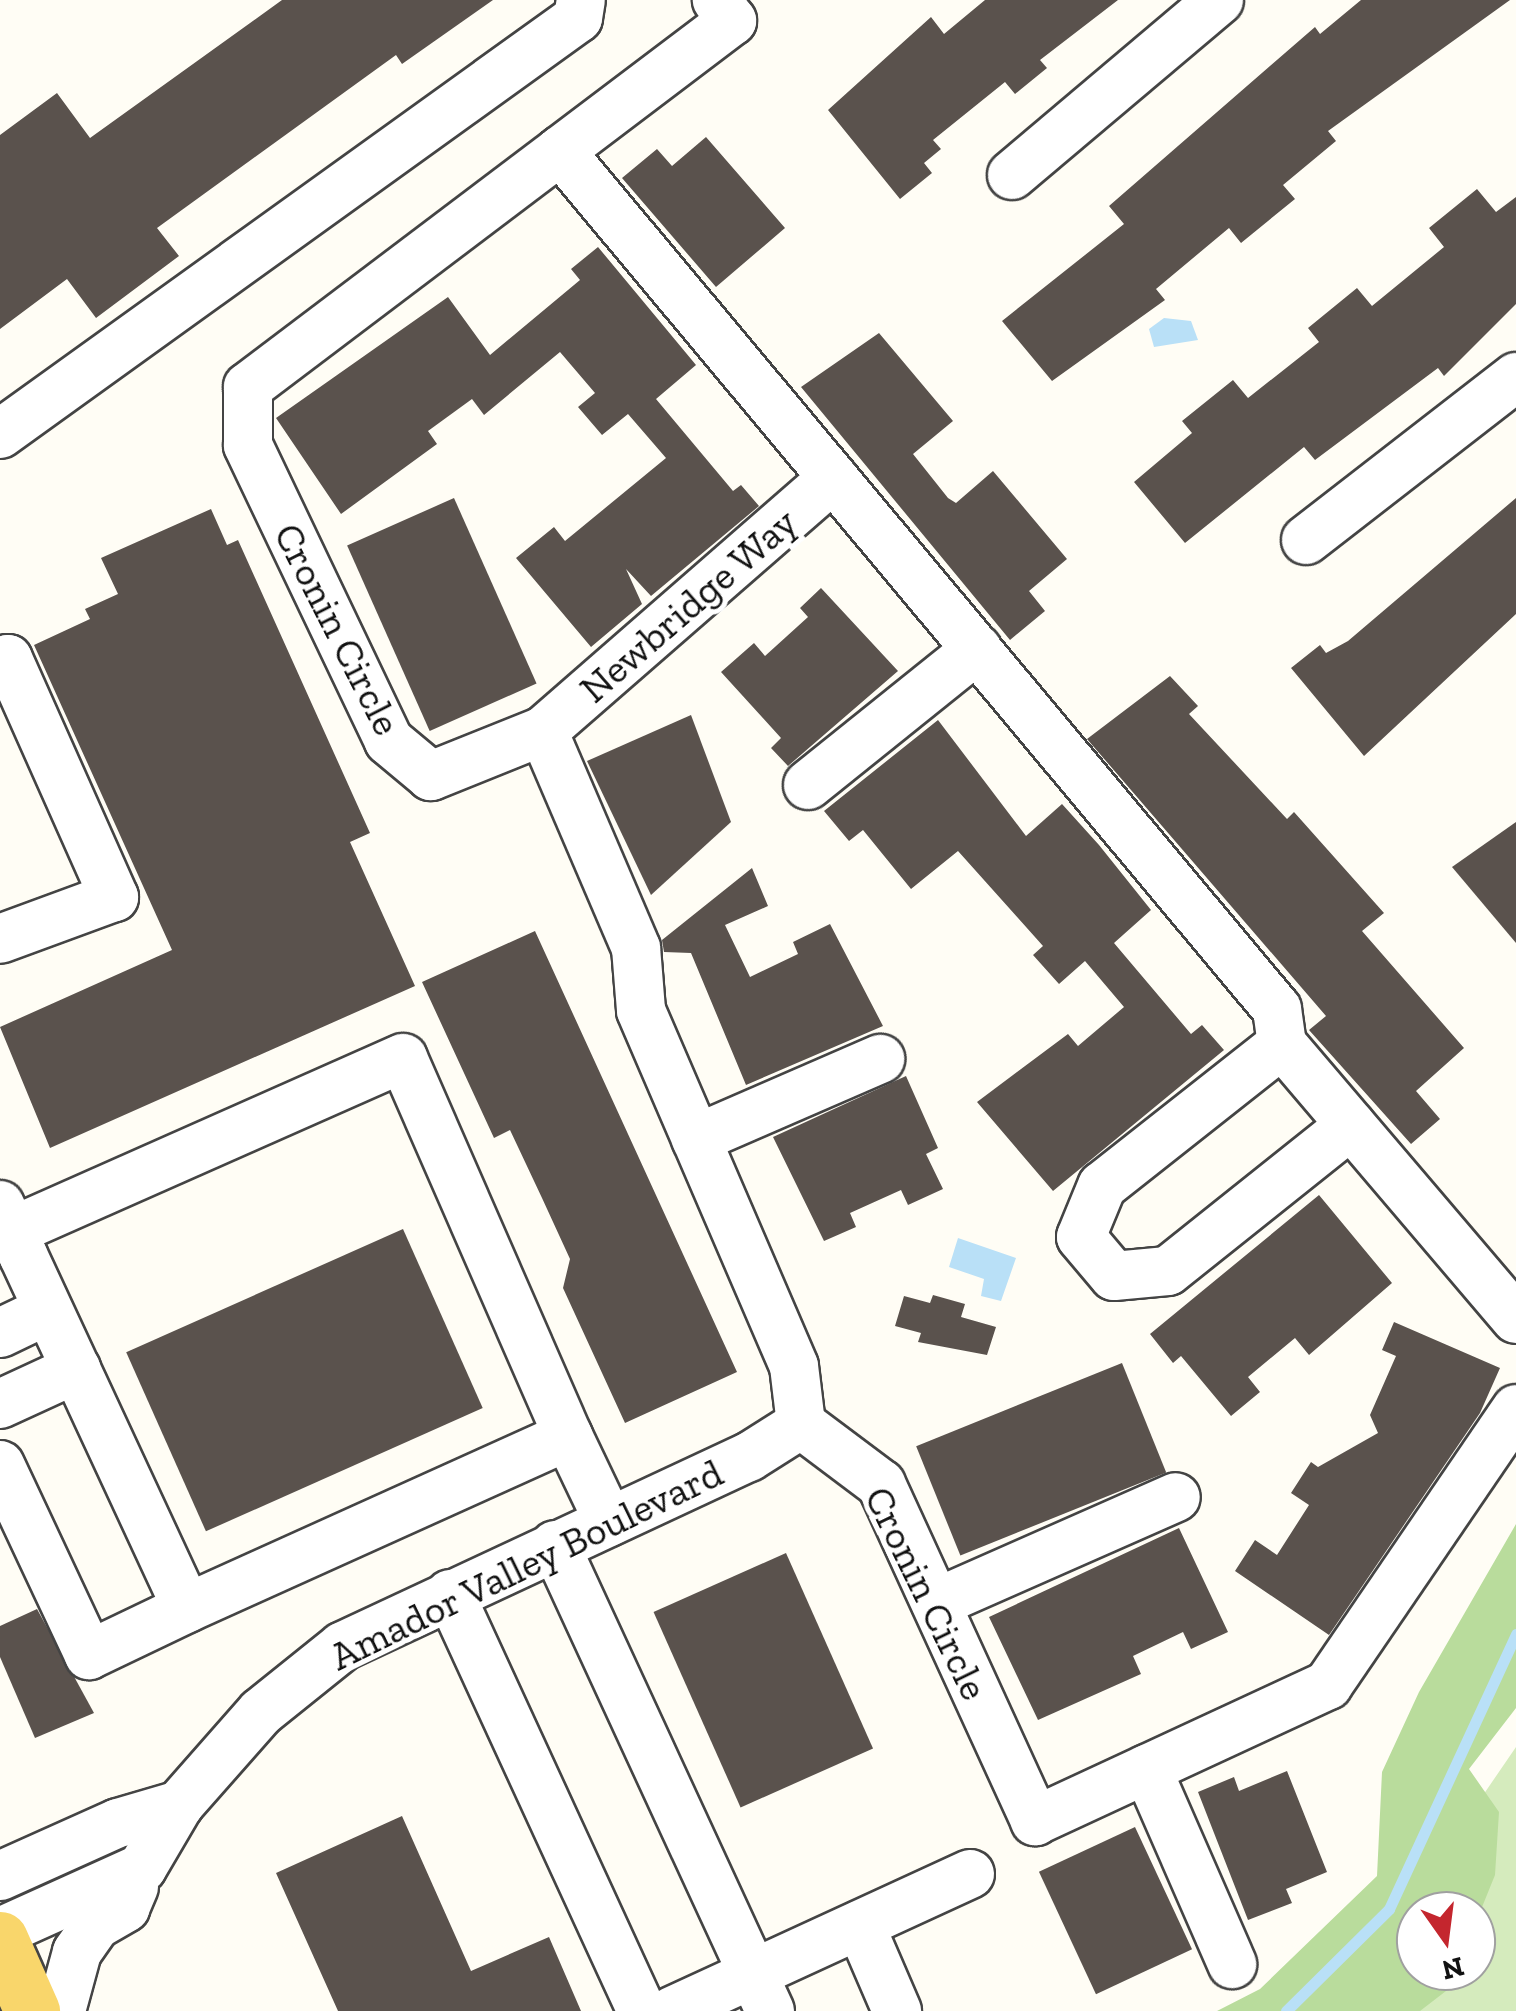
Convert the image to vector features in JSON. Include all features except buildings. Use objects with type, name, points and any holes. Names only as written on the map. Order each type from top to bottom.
[{"type":"main road","points":[[0,1936],[32,2011]]},
{"type":"street","points":[[0,434],[578,18],[580,0]]},
{"type":"street","points":[[717,0],[732,21],[560,151],[1277,1009],[1282,1044],[1516,1320]]},
{"type":"street","points":[[1012,176],[1219,0]]},
{"type":"street","name":"Cronin Circle","points":[[543,731],[431,776],[389,741],[248,446],[248,387],[560,151]]},
{"type":"street","points":[[1306,540],[1516,377]]},
{"type":"street","name":"Newbridge Way","points":[[543,731],[833,478]]},
{"type":"street","points":[[808,784],[977,650]]},
{"type":"street","points":[[0,665],[8,659],[114,896],[0,939]]},
{"type":"street","points":[[543,731],[636,948],[641,1010],[794,1366],[801,1424]]},
{"type":"street","points":[[1282,1044],[1102,1186],[1080,1237],[1114,1276],[1168,1271],[1351,1125]]},
{"type":"street","points":[[187,1608],[48,1310],[9,1239],[402,1058],[609,1522]]},
{"type":"street","points":[[696,1139],[880,1058]]},
{"type":"street","points":[[0,1333],[48,1310]]},
{"type":"street","points":[[0,1404],[76,1369]]},
{"type":"street","name":"Cronin Circle","points":[[801,1424],[881,1484],[1035,1821],[1328,1686],[1516,1409]]},
{"type":"street","name":"Amador Valley Boulevard","points":[[61,2011],[77,1952],[96,1925],[126,1908],[142,1868],[179,1805],[297,1678],[450,1594],[609,1522],[801,1424]]},
{"type":"street","points":[[0,1464],[89,1655],[568,1436]]},
{"type":"street","points":[[936,1604],[1176,1497]]},
{"type":"street","points":[[556,1546],[762,1992]]},
{"type":"street","points":[[450,1594],[642,2011]]},
{"type":"street","points":[[1147,1769],[1232,1964]]},
{"type":"street","points":[[0,1876],[118,1822],[179,1805]]},
{"type":"street","points":[[0,1936],[142,1868]]},
{"type":"street","points":[[672,2011],[762,1992],[860,1925],[970,1874]]},
{"type":"street","points":[[860,1925],[897,2011]]},
{"type":"green space","points":[[1516,1524],[1516,1708],[1469,1769],[1499,1812],[1495,1875],[1489,1891],[1396,1891],[1396,1991],[1446,1991],[1420,2011],[1217,2011],[1260,1989],[1377,1876],[1382,1772],[1419,1692]]},
{"type":"green space","points":[[1516,1747],[1516,2011],[1308,2011],[1396,1905],[1396,1991],[1496,1991],[1496,1891],[1407,1891],[1466,1820]]},
{"type":"water","points":[[1164,318],[1191,321],[1198,340],[1154,347],[1149,329]]},
{"type":"water","points":[[958,1238],[1016,1258],[1001,1301],[981,1296],[984,1279],[949,1267]]},
{"type":"waterway","points":[[1286,2011],[1389,1909],[1516,1634]]}]
